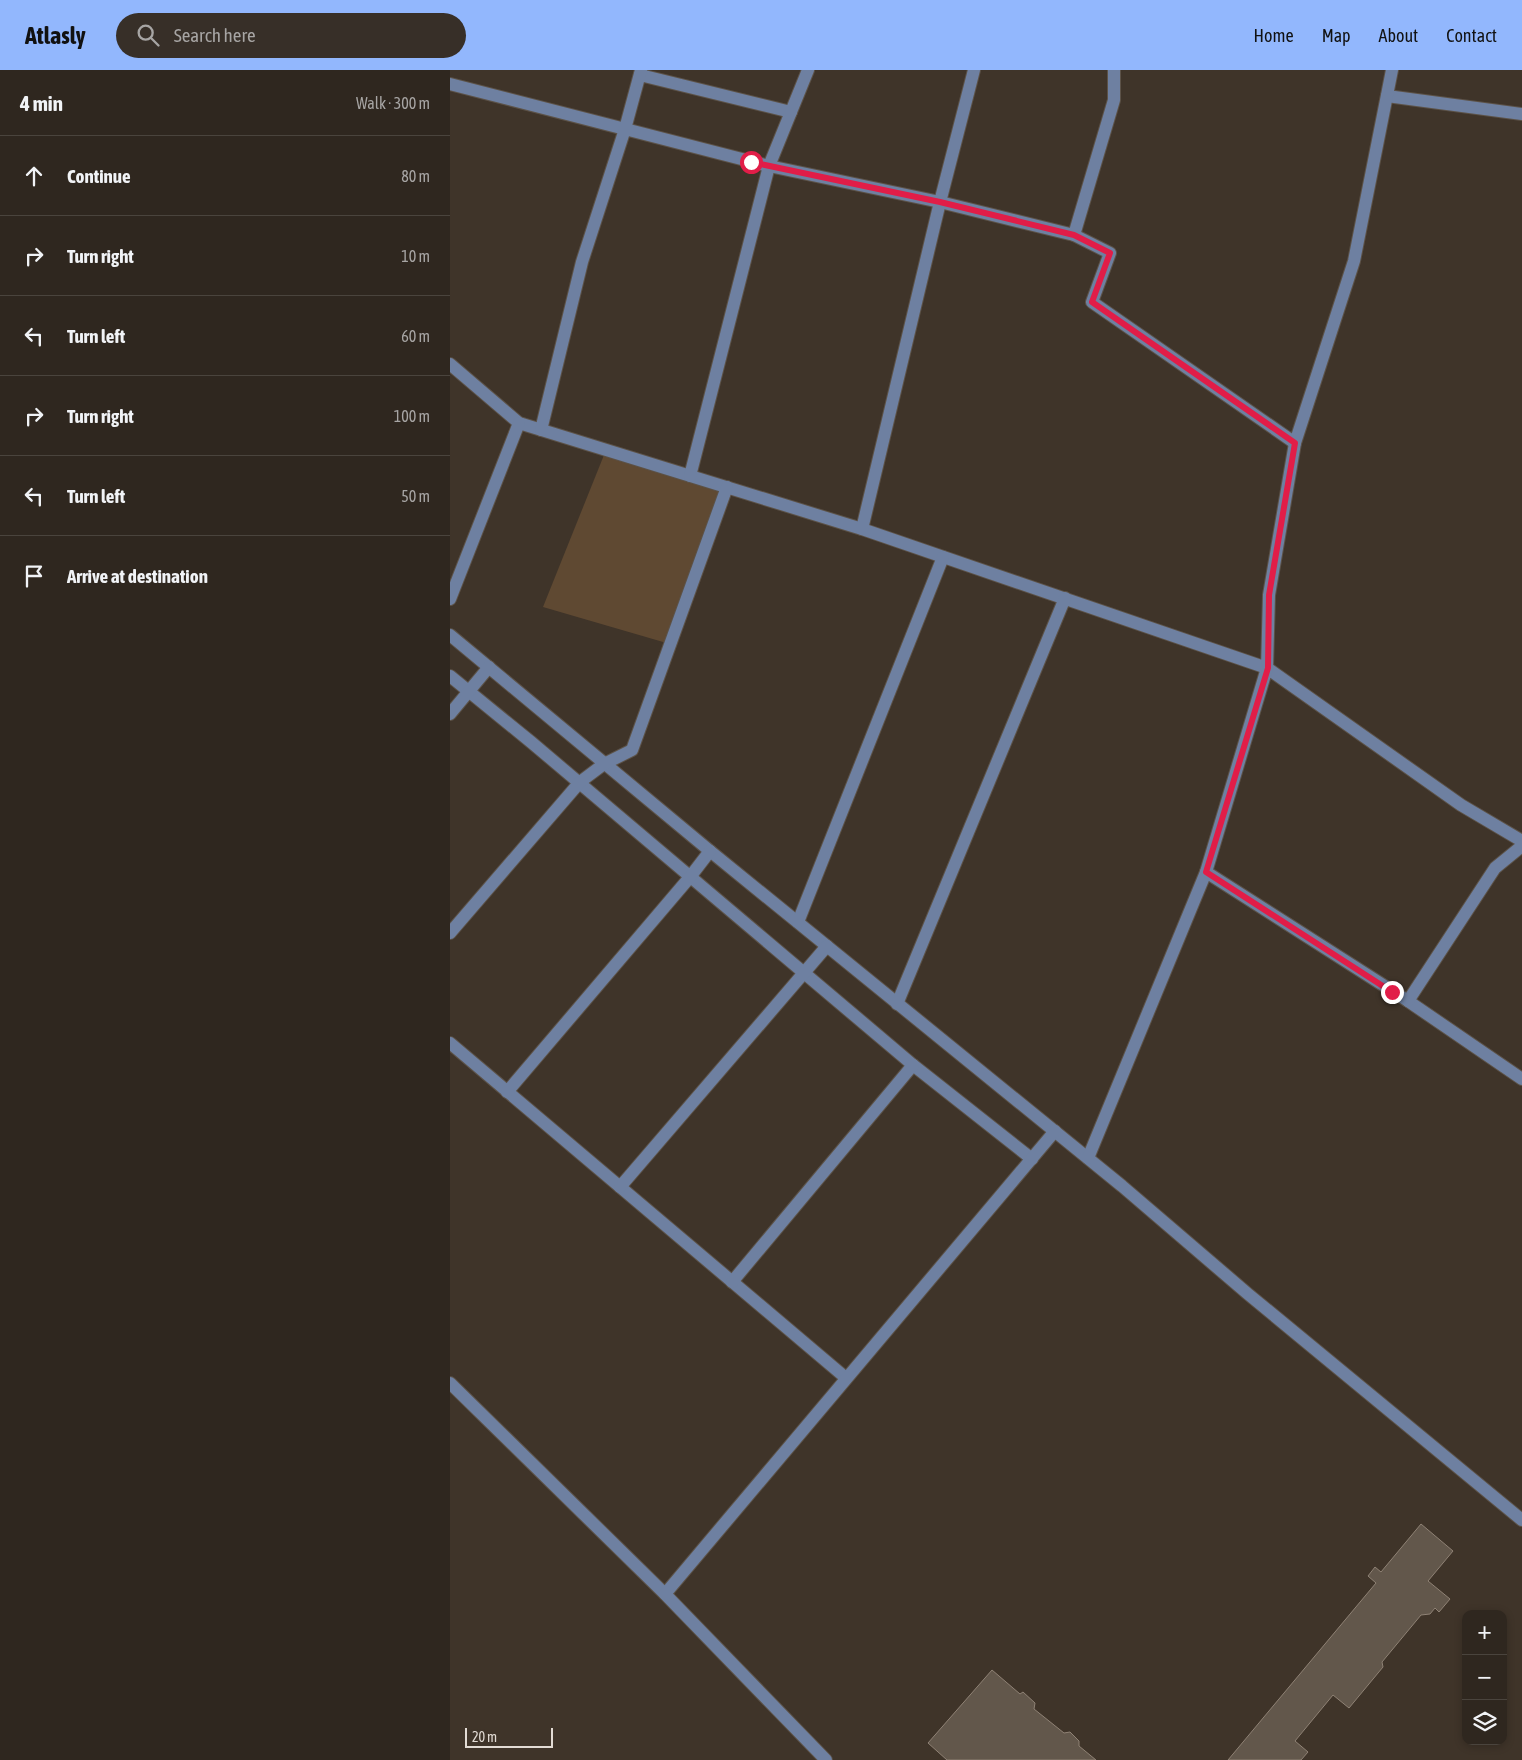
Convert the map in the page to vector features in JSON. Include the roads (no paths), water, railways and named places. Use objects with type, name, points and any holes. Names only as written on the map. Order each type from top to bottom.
[{"type":"street","points":[[690,476],[769,166],[808,70]]},
{"type":"street","points":[[862,529],[940,202],[974,70]]},
{"type":"street","points":[[1074,235],[1114,100],[1114,70]]},
{"type":"street","points":[[1088,1158],[1206,872],[1268,668],[1269,595],[1295,443],[1354,261],[1392,70]]},
{"type":"street","points":[[541,430],[582,262],[625,129],[640,73],[791,112]]},
{"type":"street","points":[[450,84],[769,166],[940,202],[1074,235],[1110,253],[1092,302],[1295,443]]},
{"type":"street","points":[[1387,96],[1522,114]]},
{"type":"street","points":[[450,364],[519,423],[862,529],[1268,668],[1461,805],[1522,841]]},
{"type":"street","points":[[450,599],[519,423]]},
{"type":"street","points":[[450,933],[580,782],[604,764],[632,750],[727,487]]},
{"type":"street","points":[[798,922],[942,557]]},
{"type":"street","points":[[898,1004],[1065,598]]},
{"type":"street","points":[[450,635],[710,851],[1088,1158],[1248,1294],[1522,1520]]},
{"type":"street","points":[[450,714],[489,667]]},
{"type":"street","points":[[450,676],[580,782],[913,1065],[1032,1159]]},
{"type":"street","points":[[1408,1002],[1495,868],[1522,846]]},
{"type":"street","points":[[507,1092],[710,851]]},
{"type":"street","points":[[1206,872],[1408,1002],[1522,1079]]},
{"type":"street","points":[[620,1187],[827,946]]},
{"type":"street","points":[[450,1044],[846,1378]]},
{"type":"street","points":[[732,1282],[913,1065]]},
{"type":"street","points":[[665,1594],[1055,1132]]},
{"type":"street","points":[[450,1382],[665,1594],[826,1760]]}]
